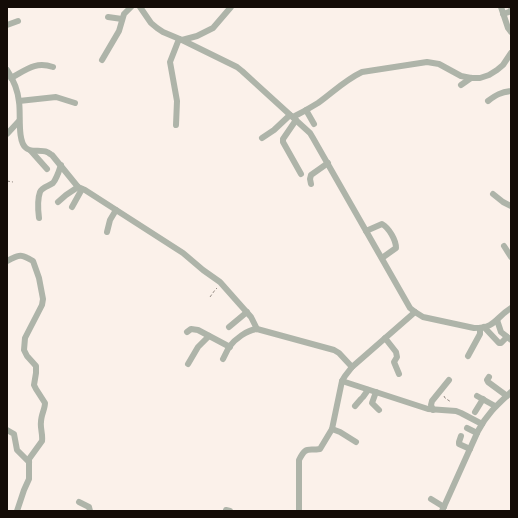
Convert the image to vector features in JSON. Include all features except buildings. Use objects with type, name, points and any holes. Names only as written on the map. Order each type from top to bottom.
[{"type":"street","points":[[102,60],[119,31],[124,14],[131,7]]},
{"type":"street","points":[[140,7],[151,23],[163,32],[237,67],[293,117],[313,138],[410,308],[423,317],[474,328],[490,326],[511,308]]},
{"type":"street","points":[[176,125],[177,101],[170,62],[181,40],[197,36],[213,28],[231,7]]},
{"type":"street","points":[[501,7],[511,32]]},
{"type":"street","points":[[503,14],[509,12],[511,9]]},
{"type":"street","points":[[108,17],[122,19]]},
{"type":"street","points":[[7,24],[18,21]]},
{"type":"street","points":[[262,138],[293,117],[316,104],[355,75],[369,71],[433,62],[461,76],[480,78],[497,70],[511,53]]},
{"type":"street","points":[[11,81],[38,65],[53,67]]},
{"type":"street","points":[[7,70],[19,101],[19,121],[23,146],[31,151],[47,152],[52,155],[80,188],[183,253],[202,270],[223,284],[247,312],[257,329]]},
{"type":"street","points":[[461,85],[471,78]]},
{"type":"street","points":[[488,101],[496,95],[511,91]]},
{"type":"street","points":[[19,101],[56,97],[75,103]]},
{"type":"street","points":[[306,110],[314,124]]},
{"type":"street","points":[[293,117],[283,142],[301,174]]},
{"type":"street","points":[[7,134],[19,121]]},
{"type":"street","points":[[31,151],[47,169]]},
{"type":"street","points":[[311,184],[311,175],[328,163]]},
{"type":"street","points":[[39,218],[38,201],[40,192],[56,179],[61,165]]},
{"type":"street","points":[[58,202],[66,195],[80,188]]},
{"type":"street","points":[[72,207],[80,188]]},
{"type":"street","points":[[493,194],[511,206]]},
{"type":"street","points":[[107,232],[110,220],[116,210]]},
{"type":"street","points":[[366,231],[382,224],[385,225],[397,245],[396,248],[382,258]]},
{"type":"street","points":[[504,246],[511,257]]},
{"type":"street","points":[[7,261],[18,256],[24,256],[33,261],[40,278],[43,299],[42,306],[25,338],[24,350],[36,366],[34,385],[45,402],[41,419],[43,438],[29,459],[29,479],[17,511]]},
{"type":"street","points":[[229,327],[247,312]]},
{"type":"street","points":[[299,511],[299,460],[302,454],[308,449],[320,449],[332,429],[342,381],[352,367],[415,312]]},
{"type":"street","points":[[482,328],[499,343],[501,343],[509,338],[502,332],[497,320]]},
{"type":"street","points":[[468,356],[482,328]]},
{"type":"street","points":[[187,332],[194,329],[230,346]]},
{"type":"street","points":[[223,359],[230,346],[244,333],[249,330],[257,329],[334,350],[352,367]]},
{"type":"street","points":[[188,364],[198,347],[210,336]]},
{"type":"street","points":[[385,338],[396,352],[397,357],[394,362],[399,374]]},
{"type":"street","points":[[431,499],[443,509],[482,424],[495,406],[509,394],[488,382],[487,380],[489,378]]},
{"type":"street","points":[[433,410],[432,401],[449,380]]},
{"type":"street","points":[[342,381],[433,410],[456,411],[482,424]]},
{"type":"street","points":[[355,406],[364,397],[368,390]]},
{"type":"street","points":[[376,392],[372,403],[379,410]]},
{"type":"street","points":[[477,396],[495,406]]},
{"type":"street","points":[[475,412],[483,400]]},
{"type":"street","points":[[467,428],[477,433]]},
{"type":"street","points":[[332,429],[356,442]]},
{"type":"street","points":[[7,430],[14,434],[17,450],[29,462]]},
{"type":"street","points":[[461,436],[459,444],[470,449]]},
{"type":"street","points":[[79,502],[89,507],[90,511]]},
{"type":"path","points":[[7,181],[13,182]]},
{"type":"path","points":[[210,297],[214,290],[223,284]]},
{"type":"path","points":[[441,390],[445,398],[450,402]]}]
